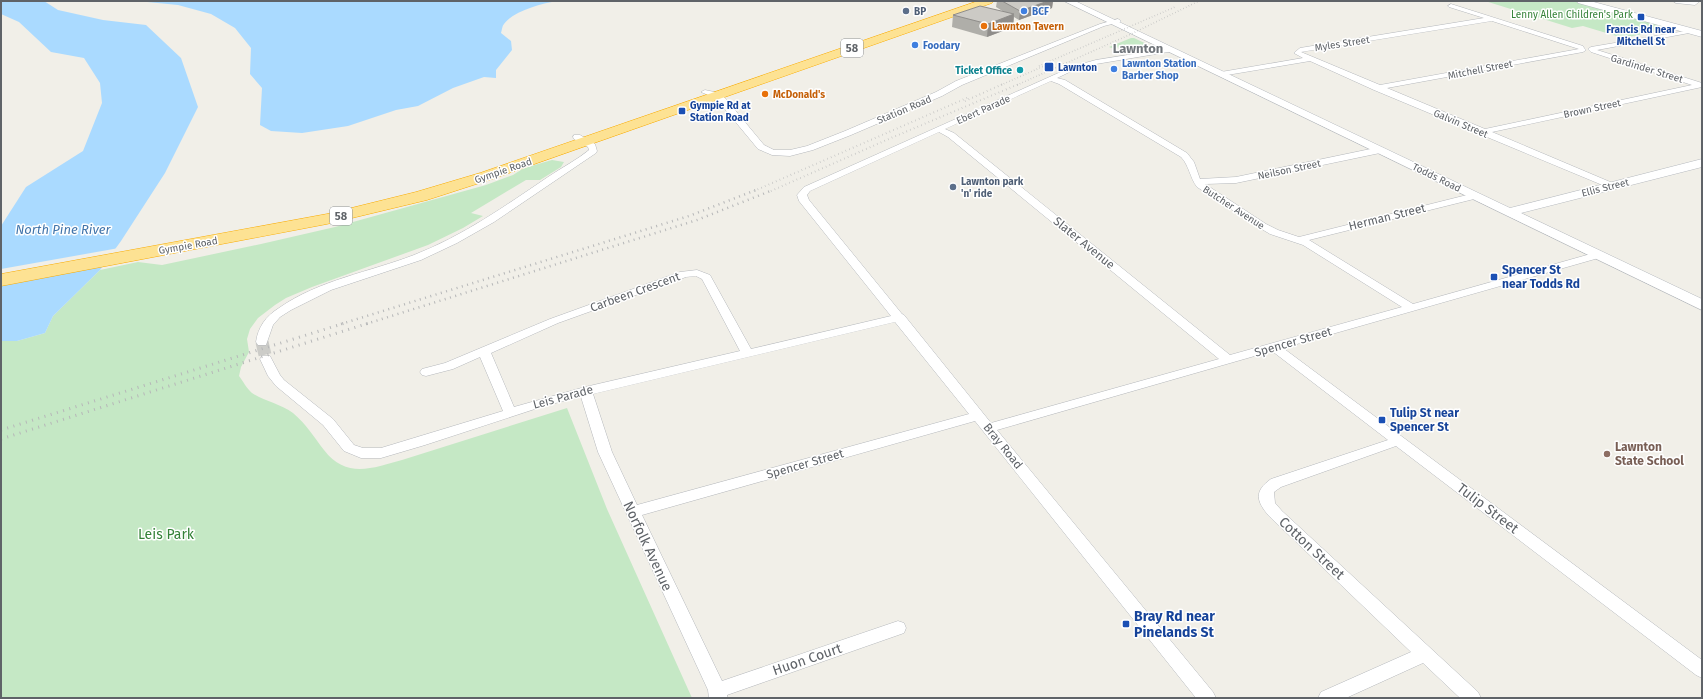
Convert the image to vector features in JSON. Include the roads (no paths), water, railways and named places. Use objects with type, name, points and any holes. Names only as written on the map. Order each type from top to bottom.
[{"type":"highway","name":"Gympie Road","points":[[1,272],[313,222],[374,208],[452,187],[543,156],[711,94],[974,1]]},
{"type":"highway","name":"Gympie Road","points":[[1,280],[313,215],[382,199],[581,142],[598,148],[616,134],[617,130],[691,104],[711,94],[988,1]]},
{"type":"highway","points":[[691,104],[712,102],[727,106]]},
{"type":"highway","points":[[543,156],[566,156],[577,161]]},
{"type":"street","name":"Todds Road","points":[[1068,1],[1115,22],[1702,305]]},
{"type":"street","name":"Todds Road","points":[[1076,1],[1115,22]]},
{"type":"street","points":[[1581,1],[1702,34]]},
{"type":"street","points":[[1596,1],[1702,30]]},
{"type":"street","points":[[1676,1],[1689,4],[1697,1]]},
{"type":"street","points":[[1451,6],[1582,49]]},
{"type":"street","name":"Myles Street","points":[[1310,59],[1298,54],[1297,52],[1492,19]]},
{"type":"street","name":"Station Road","points":[[711,94],[727,106],[750,136],[761,147],[772,152],[797,152],[855,130],[939,94],[965,81],[1102,25],[1115,22]]},
{"type":"street","points":[[1592,50],[1689,30]]},
{"type":"street","name":"Gardinder Street","points":[[1582,49],[1592,50],[1702,85]]},
{"type":"street","name":"Mitchell Street","points":[[1378,88],[1582,49]]},
{"type":"street","name":"Ebert Parade","points":[[803,194],[810,187],[1076,67],[1089,63],[1172,50]]},
{"type":"street","name":"Myles Street","points":[[1221,74],[1310,59]]},
{"type":"street","name":"Galvin Street","points":[[1310,59],[1612,186]]},
{"type":"street","name":"Butcher Avenue","points":[[1051,79],[1061,82],[1184,155],[1191,163],[1192,174],[1197,182],[1212,194],[1266,228],[1300,240],[1412,308]]},
{"type":"street","name":"Brown Street","points":[[1483,132],[1702,85]]},
{"type":"street","name":"Slater Avenue","points":[[938,129],[951,135],[1228,360]]},
{"type":"street","points":[[262,342],[263,333],[271,320],[293,303],[330,288],[414,259],[444,246],[487,221],[577,161],[591,154],[581,142]]},
{"type":"street","points":[[577,161],[582,150],[581,142]]},
{"type":"street","name":"Neilson Street","points":[[1197,182],[1236,180],[1380,150]]},
{"type":"street","name":"Ellis Street","points":[[1508,212],[1702,163]]},
{"type":"street","name":"Bray Road","points":[[803,194],[804,201],[900,317],[978,416],[1207,698]]},
{"type":"street","name":"Herman Street","points":[[1300,240],[1314,235],[1475,196]]},
{"type":"street","name":"Spencer Street","points":[[988,428],[1598,255]]},
{"type":"street","name":"Carbeen Crescent","points":[[426,372],[449,366],[554,321],[684,274],[697,273],[706,277],[747,353]]},
{"type":"street","name":"Leis Parade","points":[[266,359],[274,376],[280,383],[328,422],[349,448],[361,452],[375,453],[393,450],[510,412],[585,391],[900,317]]},
{"type":"street","name":"Tulip Street","points":[[1274,347],[1702,670]]},
{"type":"street","points":[[484,351],[510,412]]},
{"type":"street","name":"Norfolk Avenue","points":[[585,391],[605,452],[718,694]]},
{"type":"street","name":"Spencer Street","points":[[632,512],[978,416]]},
{"type":"street","name":"Cotton Street","points":[[1398,441],[1276,483],[1267,489],[1265,499],[1269,507],[1277,515],[1472,698]]},
{"type":"street","name":"Huon Court","points":[[718,694],[898,628]]},
{"type":"street","points":[[1327,698],[1425,654]]},
{"type":"water","name":"North Pine River","points":[[1,1],[44,1],[58,10],[103,20],[146,25],[181,58],[198,107],[165,173],[121,241],[100,270],[53,316],[45,333],[17,341],[1,341],[1,226],[26,187],[83,151],[102,103],[100,83],[84,58],[51,52],[19,22],[1,14]]},
{"type":"water","points":[[137,1],[556,1],[535,6],[520,12],[508,19],[503,25],[501,33],[511,41],[512,50],[496,70],[496,78],[484,77],[453,88],[418,106],[396,110],[348,126],[302,133],[271,131],[260,125],[262,88],[250,74],[251,48],[235,28],[211,14],[178,5]]},
{"type":"tunnel","points":[[262,342],[266,359]]},
{"type":"railway","points":[[1017,85],[1129,35],[1199,1]]},
{"type":"railway","points":[[1039,66],[1175,7]]},
{"type":"railway","points":[[1001,85],[1044,66]]},
{"type":"railway","points":[[965,101],[1003,84]]},
{"type":"railway","points":[[771,191],[1019,84]]},
{"type":"railway","points":[[754,191],[969,97]]},
{"type":"railway","points":[[341,324],[689,216],[756,190]]},
{"type":"railway","points":[[366,324],[697,220],[773,190]]},
{"type":"railway","points":[[1,430],[345,323]]},
{"type":"railway","points":[[1,439],[369,323]]},
{"type":"place","name":"BP","points":[[906,11]]},
{"type":"place","name":"BCF","points":[[1024,11]]},
{"type":"place","name":"Francis Rd near Mitchell St","points":[[1641,17]]},
{"type":"place","name":"Lawnton Tavern","points":[[984,26]]},
{"type":"place","name":"Foodary","points":[[915,45]]},
{"type":"place","name":"Lawnton","points":[[1049,67]]},
{"type":"place","name":"Lawnton Station Barber Shop","points":[[1114,69]]},
{"type":"place","name":"Ticket Office","points":[[1020,70]]},
{"type":"place","name":"McDonald's","points":[[765,94]]},
{"type":"place","name":"Gympie Rd at Station Road","points":[[682,111]]},
{"type":"place","name":"Lawnton park 'n' ride","points":[[953,187]]},
{"type":"place","name":"Spencer St near Todds Rd","points":[[1494,277]]},
{"type":"place","name":"Tulip St near Spencer St","points":[[1382,420]]},
{"type":"place","name":"Lawnton State School","points":[[1607,454]]},
{"type":"place","name":"Bray Rd near Pinelands St","points":[[1126,624]]},
{"type":"district","name":"Lawnton","points":[[1138,48]]},
{"type":"park label","name":"Lenny Allen Children's Park","points":[[1572,14]]},
{"type":"park label","name":"Leis Park","points":[[166,534]]}]
